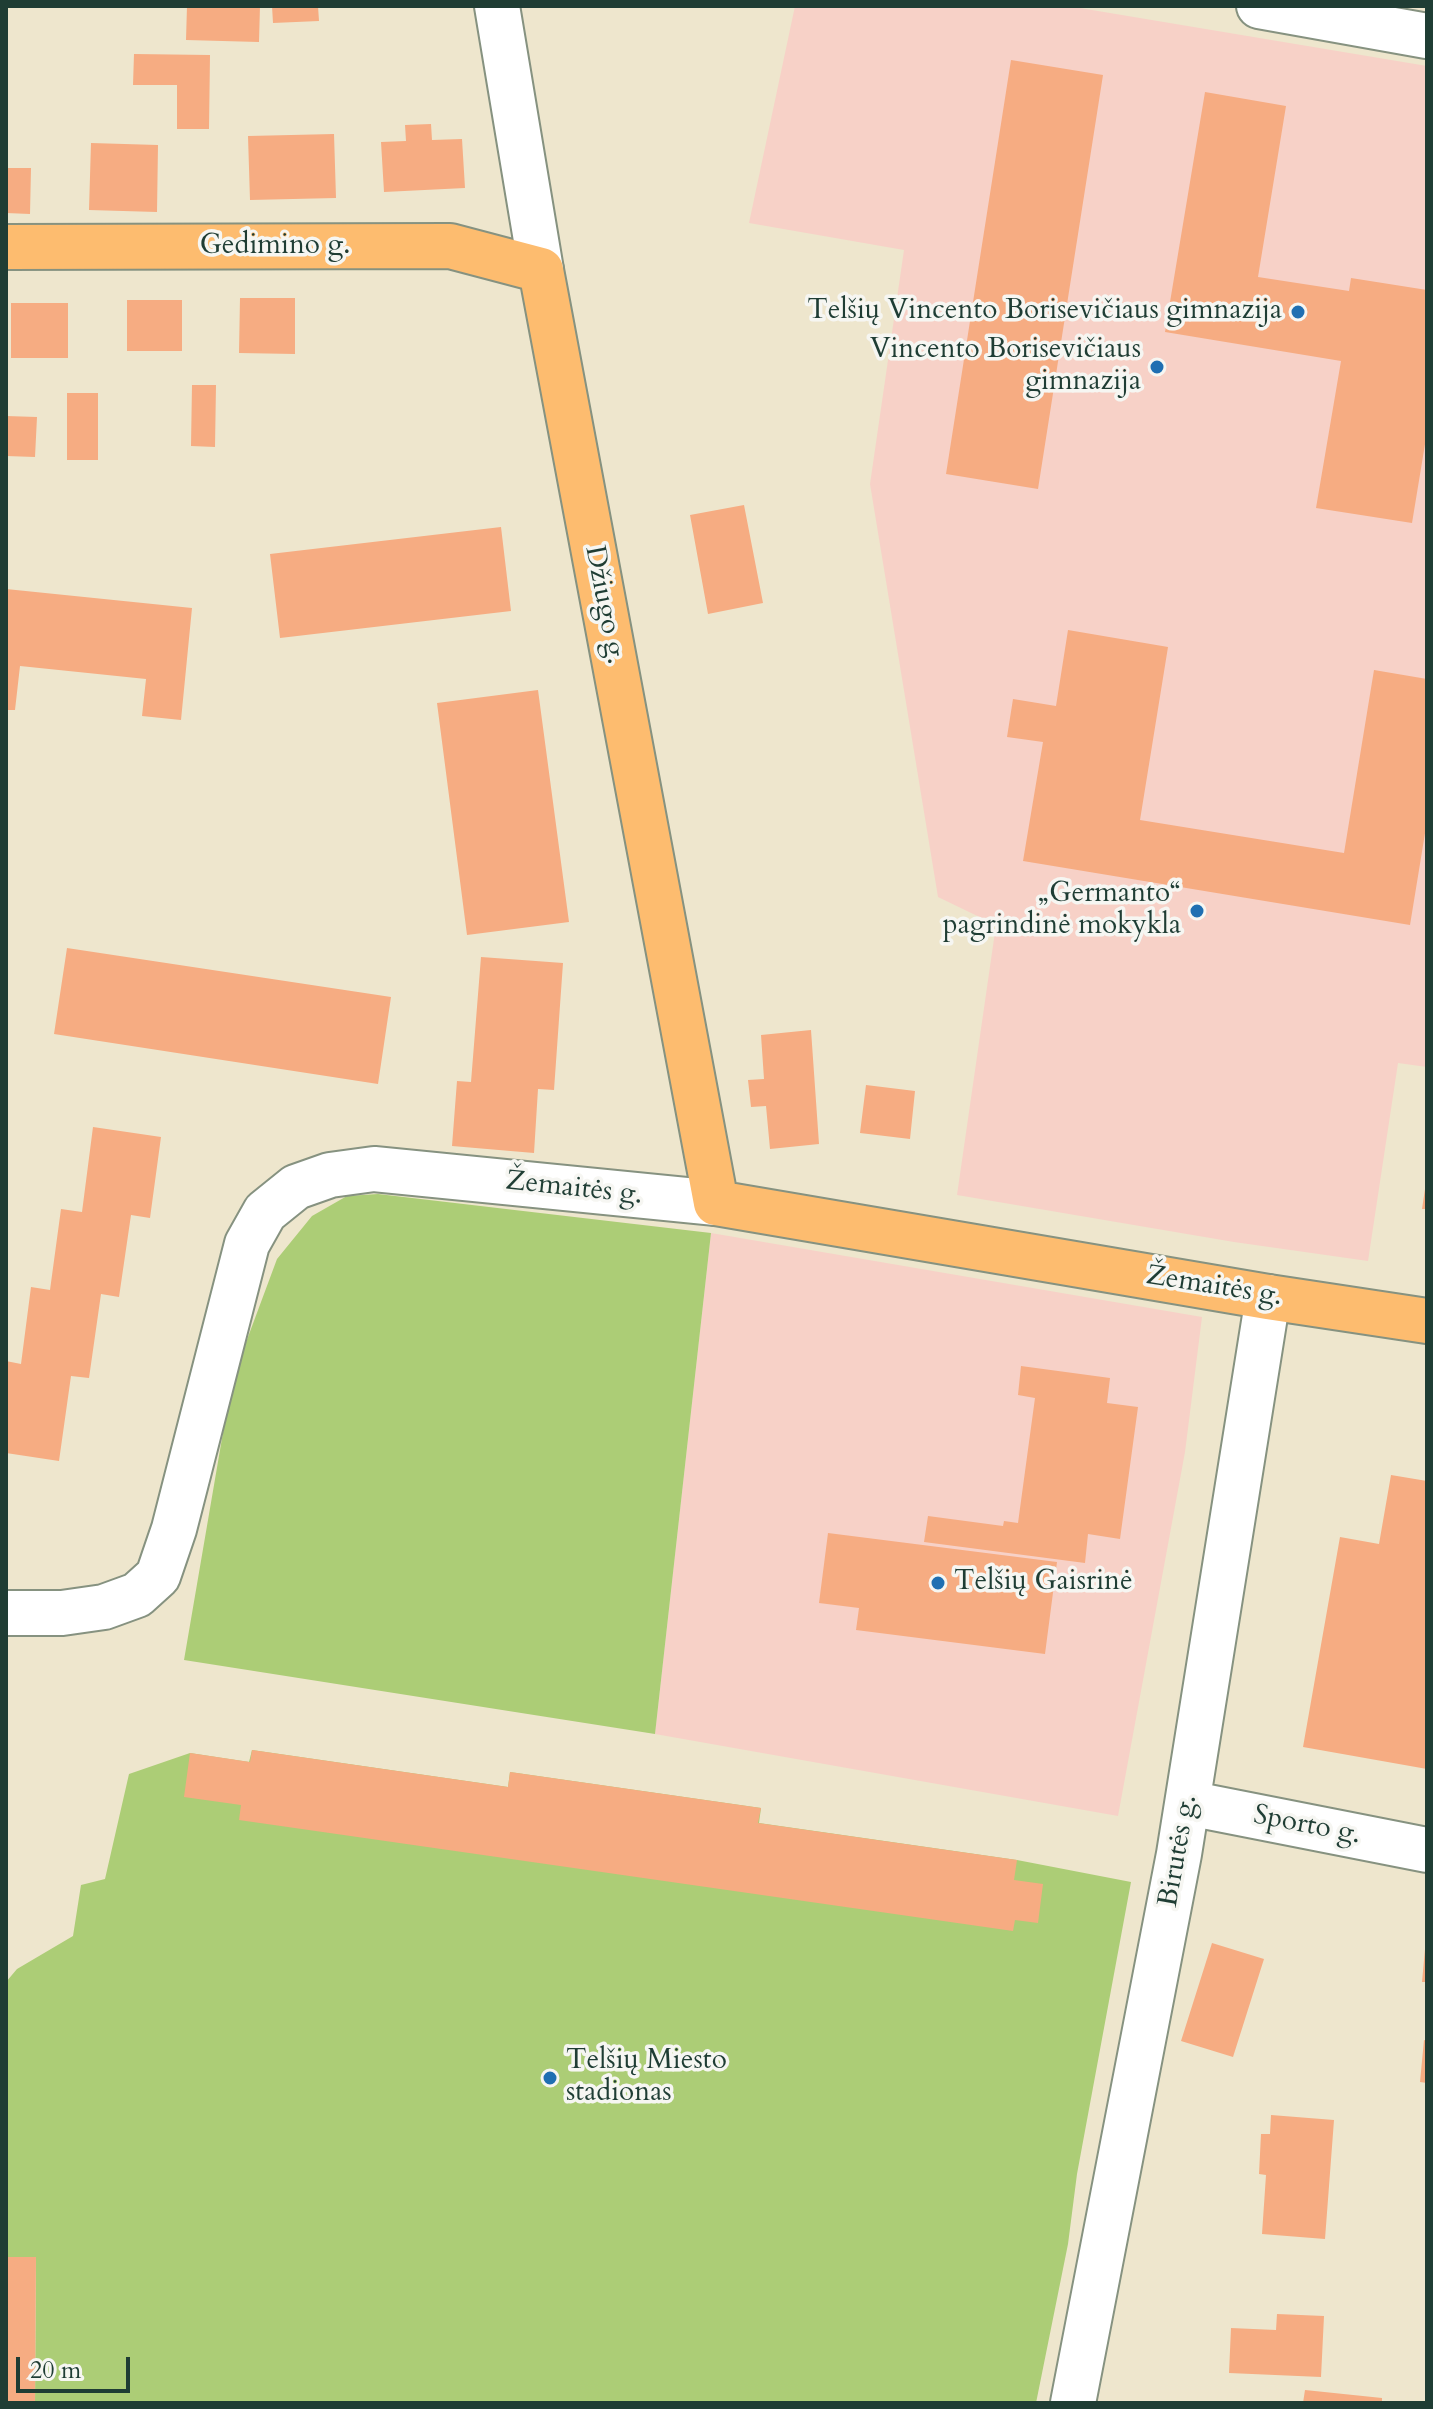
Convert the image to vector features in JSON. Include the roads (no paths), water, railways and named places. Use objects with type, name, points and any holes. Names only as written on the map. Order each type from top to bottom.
[{"type":"main road","name":"Gedimino g.","points":[[6,247],[450,246],[541,270]]},
{"type":"main road","name":"Džiugo g.","points":[[541,270],[716,1203]]},
{"type":"main road","name":"Žemaitės g.","points":[[716,1203],[1427,1321]]},
{"type":"street","name":"Džiugo g.","points":[[497,6],[541,270]]},
{"type":"street","points":[[1259,6],[1427,36]]},
{"type":"street","name":"Žemaitės g.","points":[[6,1613],[62,1613],[104,1607],[137,1595],[158,1576],[174,1529],[247,1244],[265,1212],[296,1187],[330,1175],[374,1169],[716,1203]]},
{"type":"street","name":"Birutės g.","points":[[1073,2403],[1188,1803],[1268,1297]]},
{"type":"street","name":"Sporto g.","points":[[1188,1803],[1427,1850]]},
{"type":"place","name":"Telšių Vincento Borisevičiaus gimnazija","points":[[1298,312]]},
{"type":"place","name":"Vincento Borisevičiaus gimnazija","points":[[1157,367]]},
{"type":"place","name":"„Germanto“ pagrindinė mokykla","points":[[1197,911]]},
{"type":"place","name":"Telšių Gaisrinė","points":[[938,1583]]},
{"type":"place","name":"Telšių Miesto stadionas","points":[[550,2078]]}]
